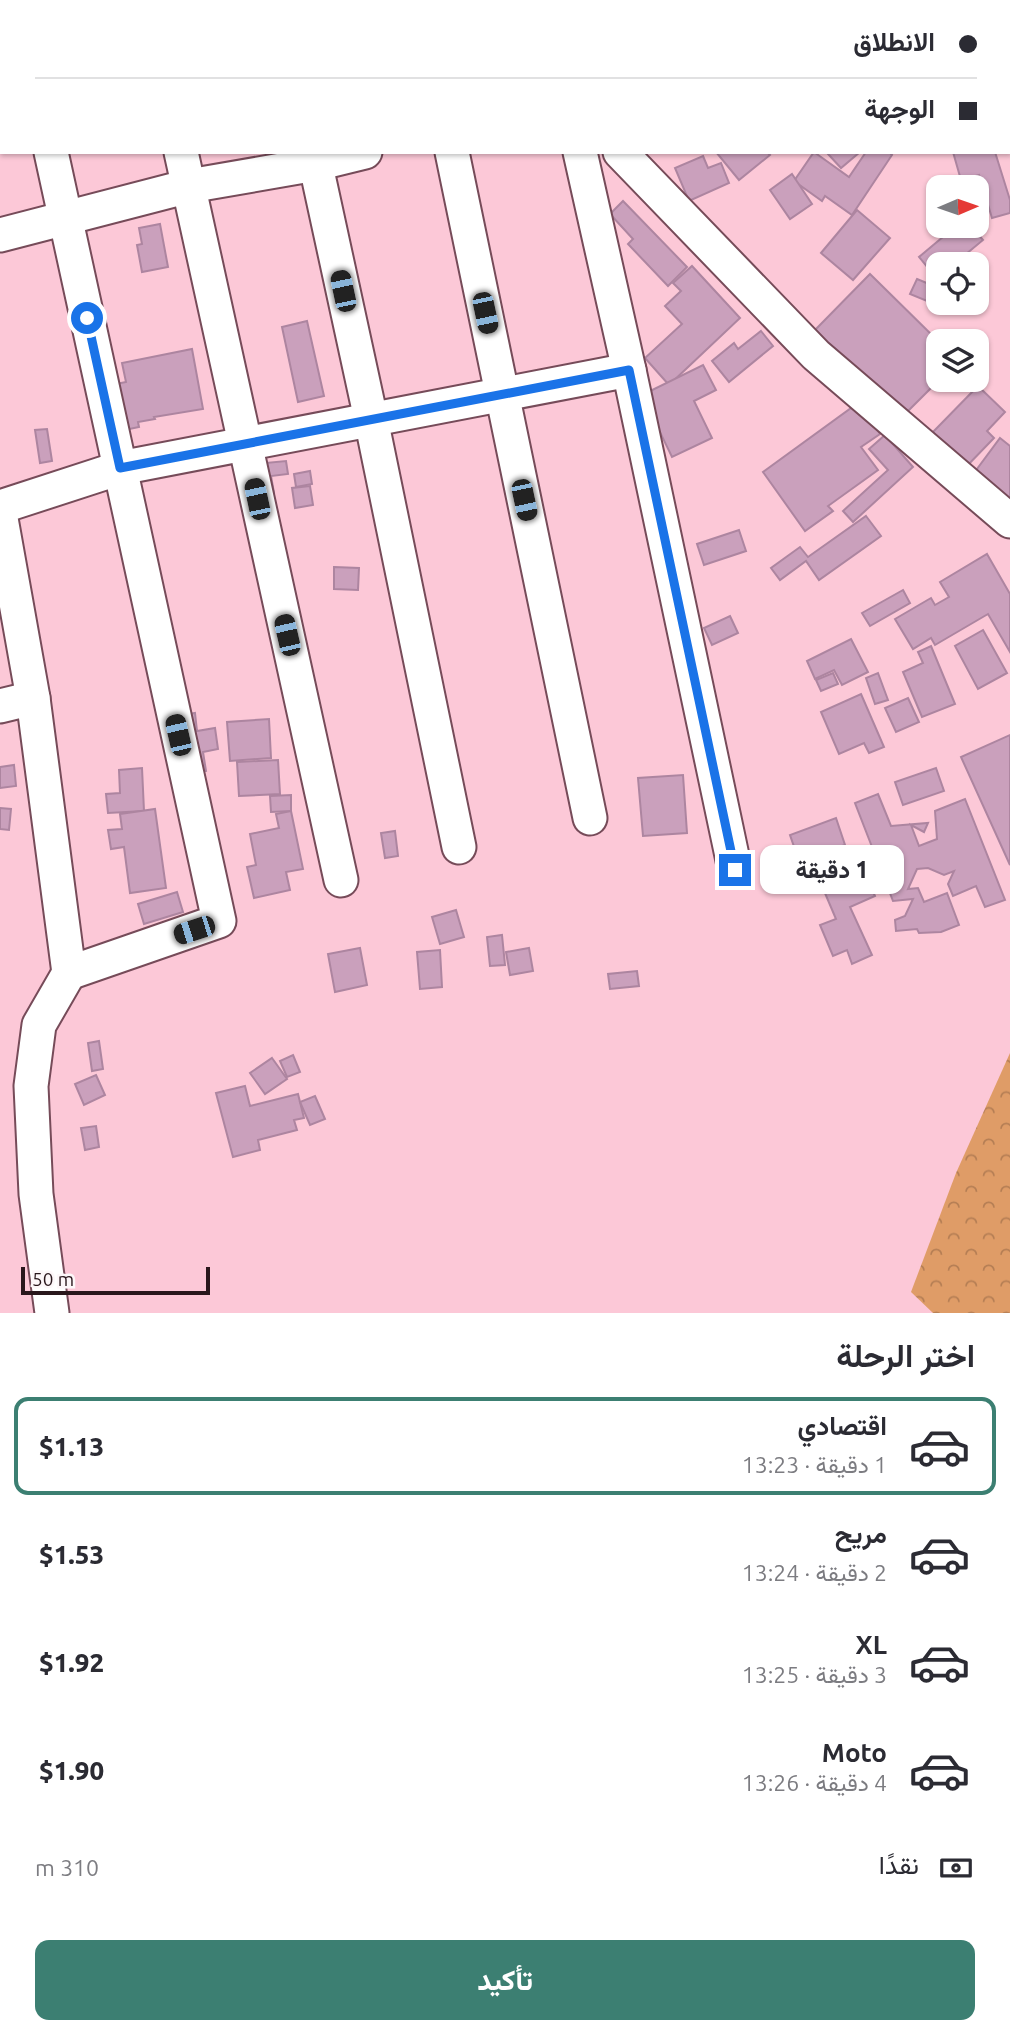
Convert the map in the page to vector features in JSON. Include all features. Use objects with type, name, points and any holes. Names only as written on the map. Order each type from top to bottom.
[{"type":"street","points":[[51,154],[219,922],[69,973]]},
{"type":"street","points":[[181,154],[341,880]]},
{"type":"street","points":[[0,235],[189,186],[315,158],[348,154]]},
{"type":"street","points":[[452,154],[590,818]]},
{"type":"street","points":[[580,154],[735,870]]},
{"type":"street","points":[[622,154],[816,355],[1010,521]]},
{"type":"street","points":[[315,158],[459,847]]},
{"type":"street","points":[[0,507],[120,468],[629,370]]},
{"type":"street","points":[[0,513],[33,698],[69,973],[39,1025],[31,1086],[36,1194],[52,1313]]},
{"type":"street","points":[[0,706],[33,698]]},
{"type":"green space","points":[[1010,1053],[1010,1313],[933,1313],[911,1292],[956,1173]]},
{"type":"building","points":[[718,154],[770,155],[739,180]]},
{"type":"building","points":[[813,154],[817,154],[849,177],[865,154],[892,155],[852,215],[825,196],[822,201],[794,181]]},
{"type":"building","points":[[828,154],[858,154],[841,168]]},
{"type":"building","points":[[954,154],[996,154],[1010,200],[1010,213],[992,218],[989,208],[989,175],[960,175]]},
{"type":"building","points":[[703,156],[708,168],[721,163],[729,183],[689,201],[675,168]]},
{"type":"building","points":[[792,174],[812,204],[790,219],[770,190]]},
{"type":"building","points":[[623,201],[687,267],[668,286],[628,244],[633,239],[610,214]]},
{"type":"building","points":[[857,210],[890,238],[853,280],[821,253]]},
{"type":"building","points":[[160,224],[168,267],[142,272],[137,245],[142,244],[139,228]]},
{"type":"building","points":[[942,238],[983,240],[968,252],[926,252],[926,266],[919,257]]},
{"type":"building","points":[[692,266],[740,318],[669,385],[645,358],[682,324],[665,306],[681,291],[673,283]]},
{"type":"building","points":[[870,274],[926,329],[927,392],[902,417],[815,330]]},
{"type":"building","points":[[917,279],[926,283],[926,301],[910,294]]},
{"type":"building","points":[[307,321],[324,396],[298,402],[282,327]]},
{"type":"building","points":[[761,331],[773,346],[729,382],[712,361],[734,343],[738,349]]},
{"type":"building","points":[[192,349],[203,409],[154,417],[155,419],[138,422],[139,427],[110,433],[101,387],[126,382],[122,363]]},
{"type":"building","points":[[703,365],[716,390],[694,401],[712,438],[672,457],[642,395]]},
{"type":"building","points":[[972,392],[984,392],[1005,412],[987,431],[994,438],[964,469],[930,435]]},
{"type":"building","points":[[858,403],[880,434],[861,447],[878,470],[828,506],[833,511],[805,531],[763,472]]},
{"type":"building","points":[[47,429],[52,461],[40,463],[35,430]]},
{"type":"building","points":[[885,435],[913,467],[853,522],[843,511],[888,470],[869,449]]},
{"type":"building","points":[[1000,438],[1010,446],[1010,500],[974,473]]},
{"type":"building","points":[[263,443],[266,463],[286,461],[288,474],[271,476],[274,493],[252,496]]},
{"type":"building","points":[[310,471],[312,484],[296,487],[294,474]]},
{"type":"building","points":[[310,486],[313,505],[295,508],[292,488]]},
{"type":"building","points":[[866,516],[881,536],[819,580],[806,561],[780,580],[771,568],[800,547],[808,557]]},
{"type":"building","points":[[739,530],[746,551],[704,565],[697,544]]},
{"type":"building","points":[[987,554],[1010,594],[1010,652],[988,614],[935,645],[931,638],[913,649],[895,619],[931,598],[935,605],[949,597],[940,582]]},
{"type":"building","points":[[334,567],[359,568],[358,590],[334,589]]},
{"type":"building","points":[[903,590],[910,603],[870,626],[862,613]]},
{"type":"building","points":[[730,616],[738,633],[712,645],[704,628]]},
{"type":"building","points":[[983,630],[1007,673],[978,689],[955,646]]},
{"type":"building","points":[[851,639],[868,672],[842,685],[834,670],[815,679],[807,661]]},
{"type":"building","points":[[931,646],[955,704],[922,717],[903,672],[923,663],[918,652]]},
{"type":"building","points":[[833,673],[838,684],[821,691],[816,680]]},
{"type":"building","points":[[878,673],[888,700],[875,704],[866,678]]},
{"type":"building","points":[[861,694],[884,747],[869,753],[864,743],[839,754],[821,712]]},
{"type":"building","points":[[908,698],[919,722],[896,732],[885,708]]},
{"type":"building","points":[[195,713],[197,731],[215,728],[218,749],[203,752],[206,771],[180,775],[171,717]]},
{"type":"building","points":[[269,719],[271,758],[230,761],[227,722]]},
{"type":"building","points":[[1010,735],[1010,865],[961,757]]},
{"type":"building","points":[[278,760],[280,794],[239,796],[237,762]]},
{"type":"building","points":[[14,765],[16,786],[0,788],[0,767]]},
{"type":"building","points":[[142,768],[144,811],[108,813],[106,794],[120,793],[119,770]]},
{"type":"building","points":[[936,768],[944,791],[903,805],[895,782]]},
{"type":"building","points":[[683,775],[687,833],[643,836],[638,778]]},
{"type":"building","points":[[878,794],[891,826],[928,823],[924,832],[911,825],[919,846],[937,839],[935,811],[965,799],[1005,900],[985,907],[976,886],[953,896],[948,884],[954,871],[944,875],[928,868],[917,869],[908,889],[918,888],[924,902],[947,893],[959,925],[941,932],[919,933],[917,929],[896,931],[895,920],[905,916],[913,899],[893,901],[855,803]]},
{"type":"building","points":[[291,795],[291,811],[271,812],[270,796]]},
{"type":"building","points":[[0,808],[11,809],[9,830],[0,829]]},
{"type":"building","points":[[155,809],[166,888],[130,893],[124,847],[111,849],[108,830],[122,829],[120,814]]},
{"type":"building","points":[[291,811],[303,869],[286,872],[290,890],[254,898],[247,867],[256,865],[250,834],[279,828],[276,814]]},
{"type":"building","points":[[836,818],[845,845],[799,861],[790,835]]},
{"type":"building","points":[[395,831],[398,856],[385,858],[381,833]]},
{"type":"building","points":[[856,854],[875,896],[850,907],[872,955],[852,964],[847,950],[833,956],[820,925],[836,919],[816,872]]},
{"type":"building","points":[[177,892],[183,912],[144,924],[138,904]]},
{"type":"building","points":[[456,910],[464,937],[440,944],[432,917]]},
{"type":"building","points":[[502,935],[505,965],[490,966],[487,937]]},
{"type":"building","points":[[360,948],[367,985],[335,992],[328,954]]},
{"type":"building","points":[[529,948],[533,971],[510,975],[506,952]]},
{"type":"building","points":[[440,950],[442,987],[420,989],[417,952]]},
{"type":"building","points":[[637,971],[639,986],[610,989],[608,974]]},
{"type":"building","points":[[99,1041],[103,1069],[92,1071],[88,1043]]},
{"type":"building","points":[[293,1055],[300,1072],[287,1077],[280,1061]]},
{"type":"building","points":[[272,1058],[287,1079],[265,1094],[250,1073]]},
{"type":"building","points":[[96,1075],[105,1095],[84,1105],[75,1084]]},
{"type":"building","points":[[245,1086],[250,1106],[298,1094],[304,1118],[294,1120],[297,1130],[258,1140],[260,1150],[233,1157],[216,1093]]},
{"type":"building","points":[[315,1096],[325,1119],[310,1125],[300,1102]]},
{"type":"building","points":[[96,1126],[99,1147],[85,1150],[81,1128]]},
{"type":"route","points":[[87,318],[120,468],[629,370],[735,870]]}]
